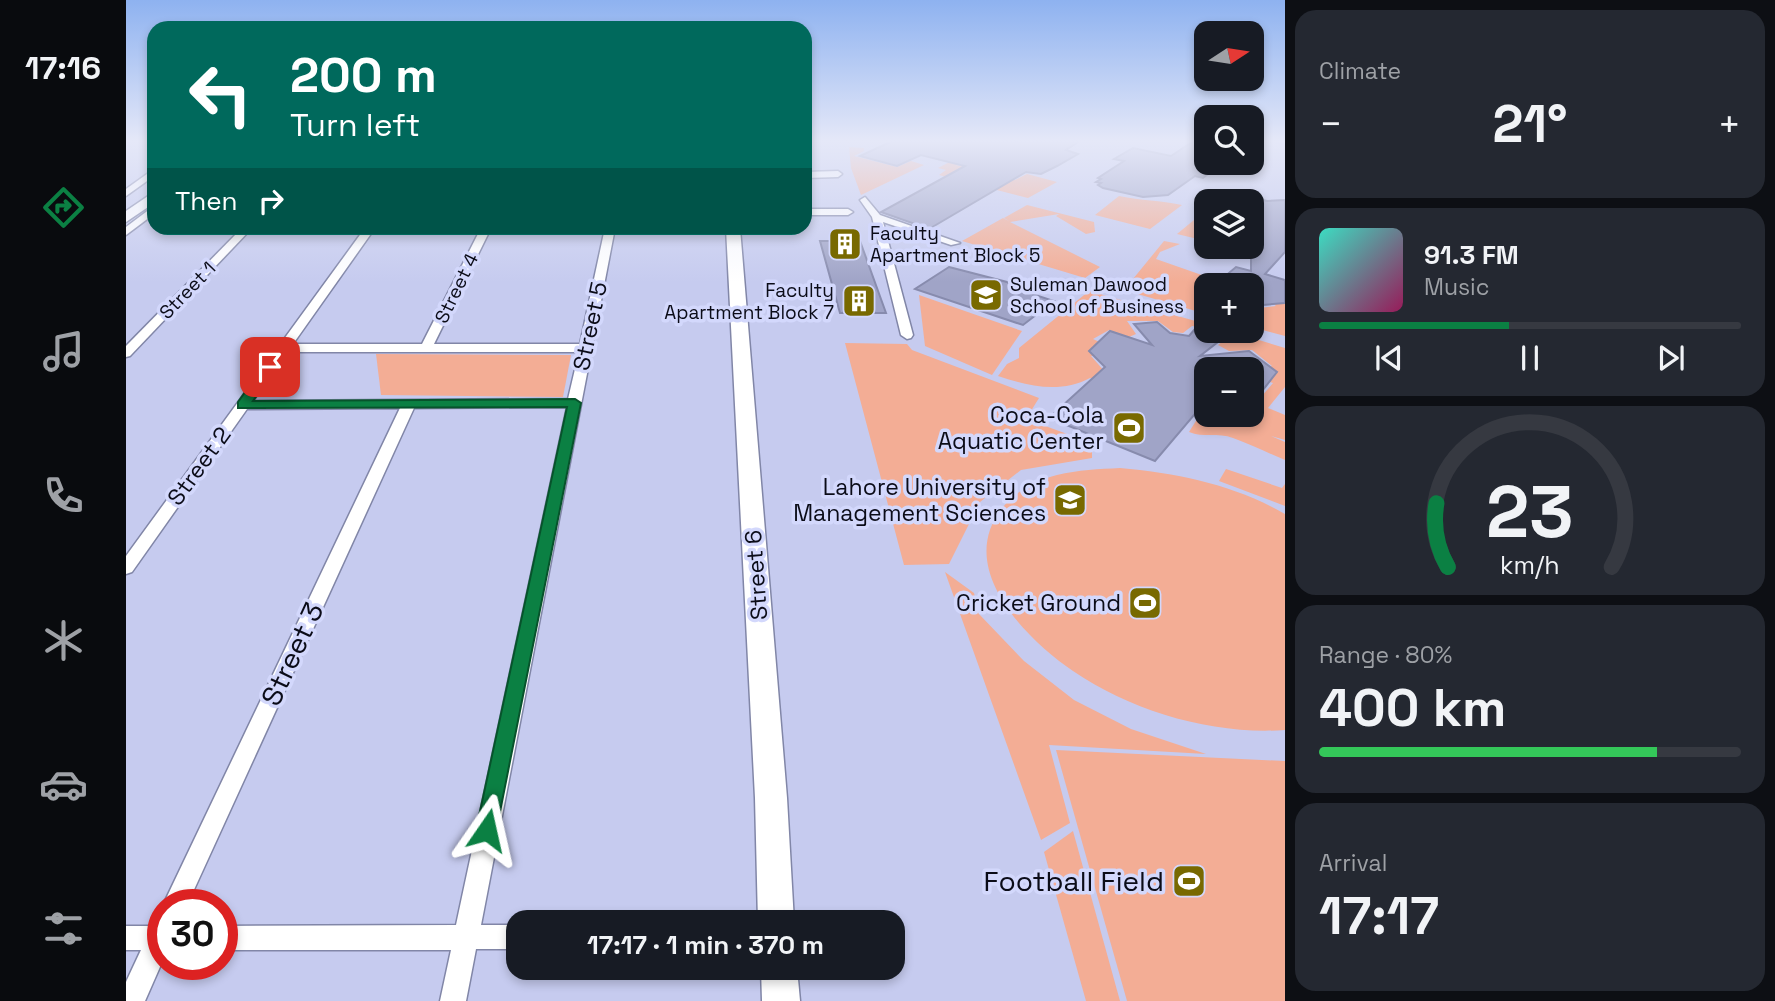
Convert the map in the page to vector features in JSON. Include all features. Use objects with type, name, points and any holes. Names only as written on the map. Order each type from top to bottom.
[{"type":"street","points":[[126,204],[146,189]]},
{"type":"street","points":[[865,201],[877,217],[907,335]]},
{"type":"street","points":[[126,218],[147,202]]},
{"type":"street","points":[[812,212],[848,212]]},
{"type":"street","points":[[126,232],[147,215]]},
{"type":"street","points":[[877,217],[955,243]]},
{"type":"street","name":"Street 1","points":[[126,353],[240,235]]},
{"type":"street","name":"Street 2","points":[[126,568],[365,235]]},
{"type":"street","name":"Street 4","points":[[426,348],[482,235]]},
{"type":"street","name":"Street 5","points":[[453,1001],[609,235]]},
{"type":"street","name":"Street 6","points":[[733,235],[771,799],[776,910]]},
{"type":"street","points":[[284,348],[586,348]]},
{"type":"street","points":[[243,405],[575,403]]},
{"type":"street","name":"Street 3","points":[[182,889],[409,404]]},
{"type":"street","points":[[126,938],[147,937]]},
{"type":"street","points":[[238,938],[506,937]]},
{"type":"street","points":[[131,1001],[147,967]]},
{"type":"street","points":[[780,980],[781,1001]]},
{"type":"shaded area","points":[[859,189],[874,189],[861,195]]},
{"type":"shaded area","points":[[992,189],[1045,189],[1028,198]]},
{"type":"shaded area","points":[[1119,196],[1182,205],[1150,229],[1095,215]]},
{"type":"shaded area","points":[[1027,205],[1094,222],[1095,232],[1086,234],[1056,216],[1059,214],[1010,222],[1100,267],[1085,278],[962,241],[1003,218],[1009,221],[1004,218]]},
{"type":"shaded area","points":[[1194,220],[1194,238],[1177,234]]},
{"type":"shaded area","points":[[1164,241],[1180,244],[1160,252],[1156,259],[1196,273],[1194,310],[1124,290]]},
{"type":"shaded area","points":[[1089,291],[1194,321],[1194,326],[1183,333],[1173,332],[1158,321],[1127,321],[1136,334],[1129,337],[1109,330],[1093,339],[1106,345],[1111,354],[1091,356],[1106,373],[1131,392],[1090,378],[1067,386],[1044,387],[998,376],[1007,364],[1019,358],[1019,348]]},
{"type":"shaded area","points":[[919,295],[1022,331],[992,375],[925,346]]},
{"type":"shaded area","points":[[1285,298],[1285,336],[1264,330],[1264,307],[1276,306],[1267,299]]},
{"type":"shaded area","points":[[1264,342],[1285,348],[1285,387],[1268,408],[1285,415],[1285,440],[1271,436],[1285,442],[1285,460],[1227,436],[1189,432],[1194,424],[1194,427],[1264,427],[1264,394],[1273,383],[1264,380],[1264,367],[1272,366],[1252,350],[1229,351],[1218,345]]},
{"type":"shaded area","points":[[845,343],[907,344],[912,350],[1039,398],[1026,419],[1092,443],[1092,458],[1021,470],[980,502],[949,564],[904,565]]},
{"type":"shaded area","points":[[376,354],[571,355],[563,397],[381,395]]},
{"type":"shaded area","points":[[1189,393],[1194,397],[1194,411],[1167,401]]},
{"type":"shaded area","name":"Cricket Ground","points":[[1120,468],[1206,482],[1246,495],[1285,514],[1285,730],[1230,729],[1202,724],[1174,718],[1121,698],[1096,686],[1054,657],[1017,620],[1002,599],[991,577],[987,553],[990,530],[1008,501],[1049,477]]},
{"type":"shaded area","points":[[1226,469],[1282,488],[1285,484],[1285,506],[1219,481]]},
{"type":"shaded area","points":[[945,572],[974,593],[979,614],[1024,661],[1074,700],[1131,729],[1206,754],[1049,745],[1070,823],[1041,840]]},
{"type":"shaded area","name":"Football Field","points":[[1056,750],[1285,761],[1285,1001],[1127,1001]]},
{"type":"shaded area","points":[[1073,831],[1120,1001],[1086,1001],[1044,852]]},
{"type":"building","points":[[924,189],[998,189],[929,229],[881,212]]},
{"type":"building","points":[[1106,189],[1177,189],[1168,195],[1143,197]]},
{"type":"building","points":[[1264,200],[1285,200],[1285,252],[1265,274],[1285,280],[1285,303],[1264,305],[1264,273],[1229,273],[1236,267],[1251,271],[1251,259],[1264,259]]},
{"type":"building","points":[[820,241],[860,241],[886,313],[840,313]]},
{"type":"building","name":"Suleman Dawood School of Business","points":[[949,267],[1007,282],[1020,290],[1054,301],[1023,325],[915,289]]},
{"type":"building","points":[[1157,322],[1170,333],[1189,336],[1194,330],[1194,343],[1217,343],[1200,356],[1249,351],[1257,357],[1194,357],[1194,415],[1155,461],[1049,418],[1105,367],[1089,351],[1110,331],[1152,345],[1134,324]]},
{"type":"building","points":[[1264,362],[1277,372],[1264,388]]},
{"type":"place","name":"Faculty Apartment Block 5","points":[[845,244]]},
{"type":"place","name":"Suleman Dawood School of Business","points":[[986,295]]},
{"type":"place","name":"Faculty Apartment Block 7","points":[[859,301]]},
{"type":"place","name":"Coca-Cola Aquatic Center","points":[[1129,428]]},
{"type":"place","name":"Lahore University of Management Sciences","points":[[1070,500]]},
{"type":"place","name":"Cricket Ground","points":[[1145,603]]},
{"type":"place","name":"Football Field","points":[[1189,881]]},
{"type":"route","points":[[270,367],[243,405],[575,403],[487,830]]}]
